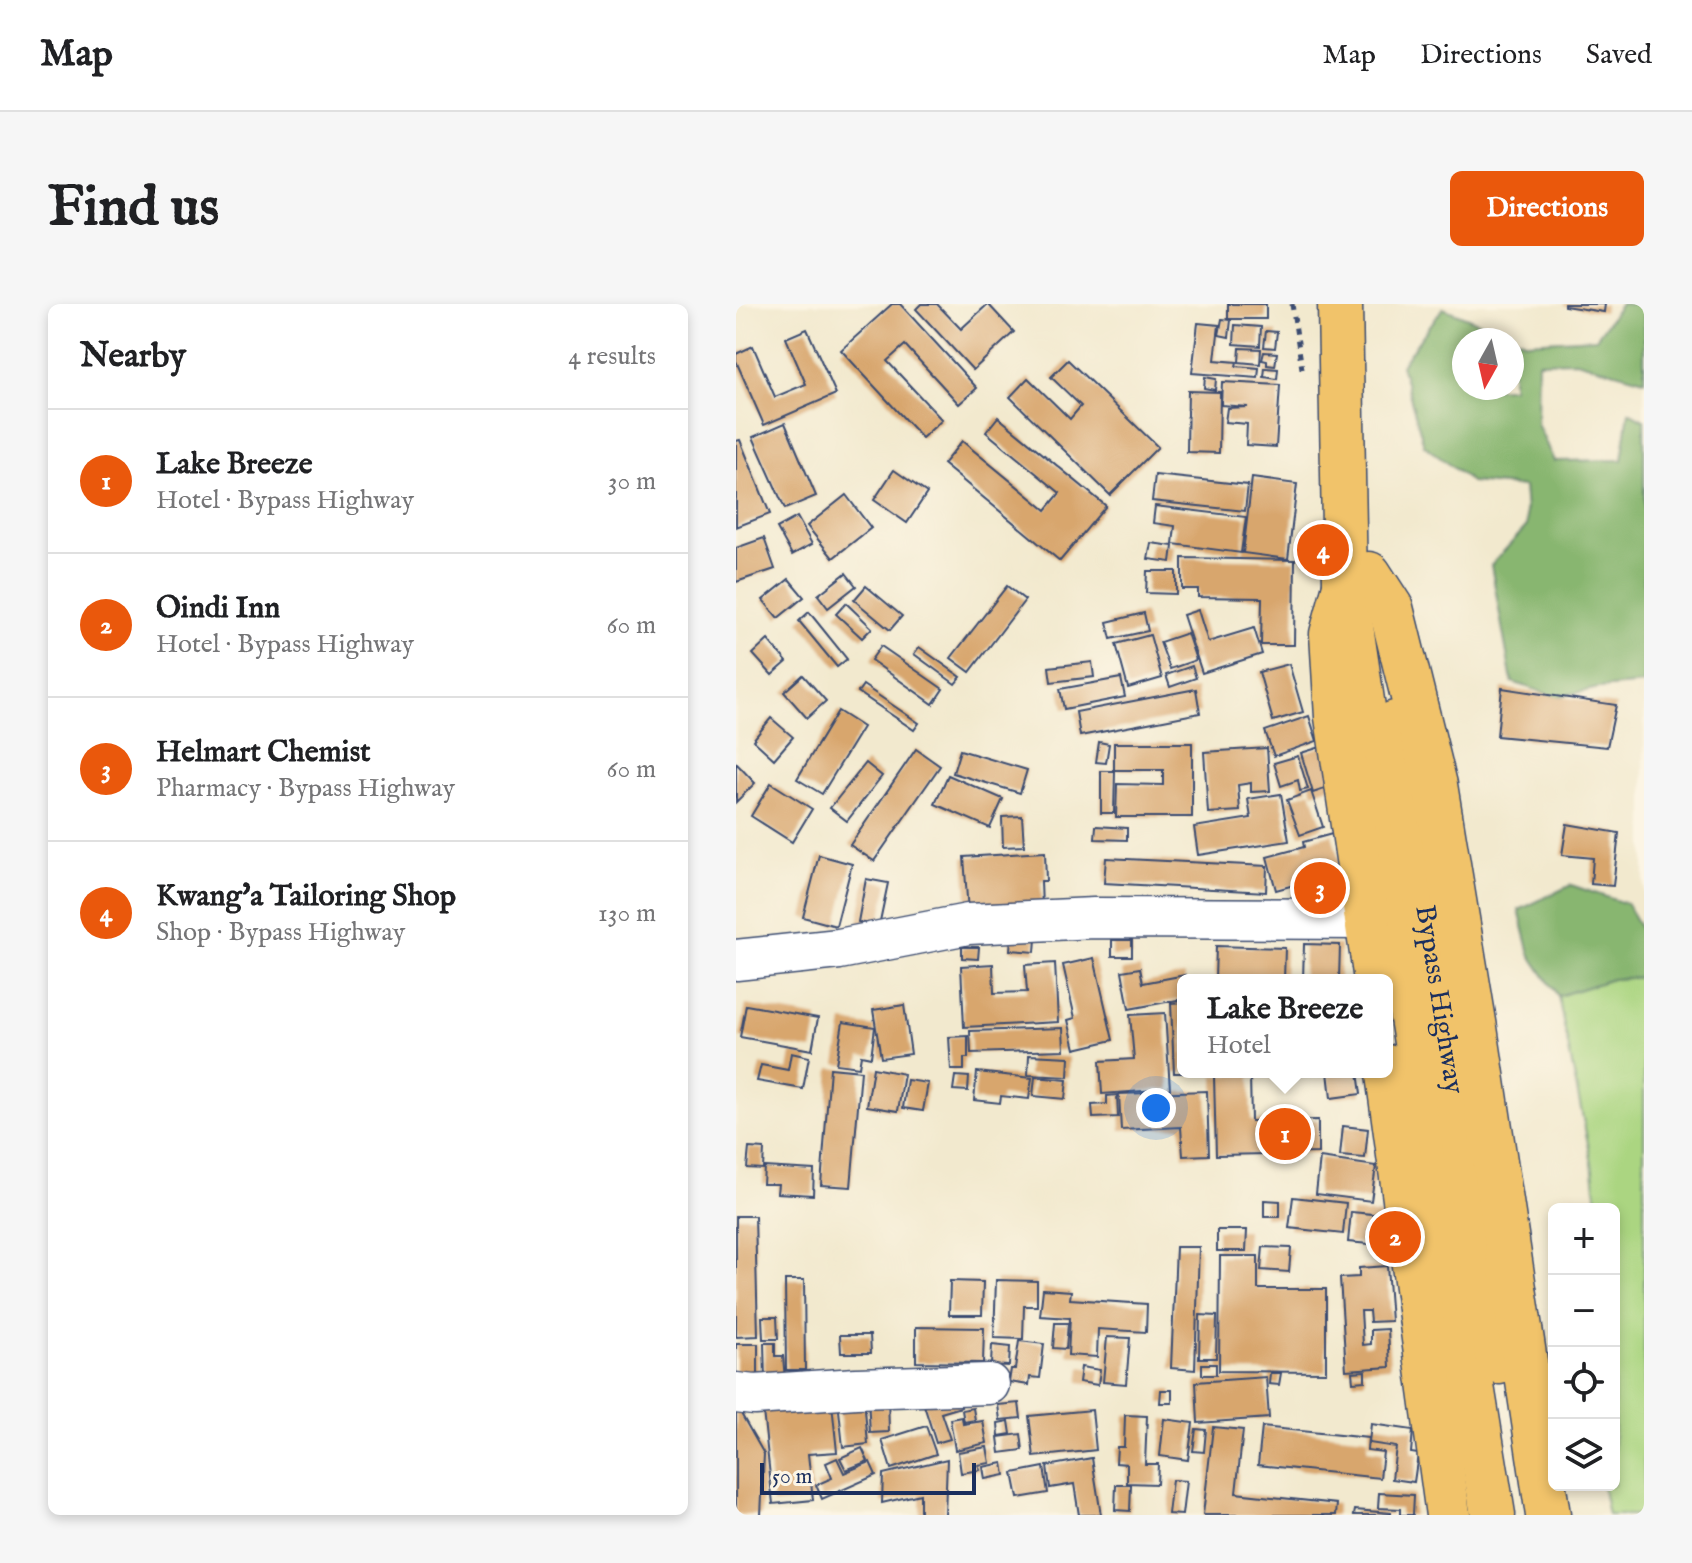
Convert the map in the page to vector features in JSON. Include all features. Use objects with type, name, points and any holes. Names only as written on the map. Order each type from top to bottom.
[{"type":"main road","name":"Bypass Highway","points":[[1340,304],[1345,486],[1378,809],[1493,1515]]},
{"type":"main road","name":"Bypass Highway","points":[[1357,580],[1410,803],[1523,1515]]},
{"type":"main road","points":[[1375,974],[1337,717],[1332,634],[1357,580],[1391,608],[1435,785],[1548,1515]]},
{"type":"main road","points":[[1388,1078],[1448,1515]]},
{"type":"street","points":[[736,960],[839,949],[968,924],[1094,918],[1368,919]]},
{"type":"street","points":[[736,1393],[754,1395],[989,1384]]},
{"type":"green space","points":[[1621,304],[1644,304],[1644,380],[1576,361],[1538,362],[1537,424],[1554,461],[1622,460],[1629,412],[1644,420],[1644,684],[1599,688],[1557,697],[1512,682],[1491,565],[1527,526],[1524,487],[1471,482],[1424,445],[1401,365],[1443,308],[1492,328],[1452,328],[1452,400],[1524,400],[1524,341],[1596,338]]},
{"type":"green space","points":[[1571,885],[1627,904],[1644,936],[1644,977],[1612,979],[1558,996],[1530,954],[1519,910]]},
{"type":"green space","points":[[1644,977],[1644,1515],[1608,1515],[1603,1491],[1620,1491],[1620,1203],[1597,1203],[1558,996],[1612,979]]},
{"type":"building","points":[[892,304],[900,304],[977,388],[959,404],[905,345],[887,361],[942,420],[922,438],[841,350]]},
{"type":"building","points":[[921,304],[937,304],[961,329],[988,304],[1014,332],[973,370],[916,309]]},
{"type":"building","points":[[1228,304],[1266,304],[1266,319],[1228,319]]},
{"type":"building","points":[[1564,304],[1605,304],[1604,312]]},
{"type":"building","points":[[1222,319],[1231,320],[1229,337],[1219,335]]},
{"type":"building","points":[[1198,323],[1219,325],[1215,360],[1259,368],[1258,378],[1192,373]]},
{"type":"building","points":[[1235,325],[1261,327],[1260,346],[1234,344]]},
{"type":"building","points":[[807,329],[836,394],[764,425],[736,361],[736,354],[753,346],[775,397],[806,384],[786,338]]},
{"type":"building","points":[[1266,331],[1277,332],[1275,348],[1264,347]]},
{"type":"building","points":[[1240,348],[1261,349],[1260,364],[1239,362]]},
{"type":"building","points":[[1264,352],[1277,353],[1275,366],[1267,365],[1267,361],[1262,360]]},
{"type":"building","points":[[1068,360],[1158,447],[1110,495],[1010,397],[1028,378],[1070,419],[1081,406],[1051,377]]},
{"type":"building","points":[[1265,368],[1278,369],[1277,379],[1264,377]]},
{"type":"building","points":[[1205,377],[1216,379],[1215,390],[1204,388]]},
{"type":"building","points":[[1222,382],[1280,385],[1276,447],[1246,445],[1247,424],[1225,422],[1227,408],[1248,407],[1221,405]]},
{"type":"building","points":[[1188,391],[1220,392],[1219,453],[1187,452]]},
{"type":"building","points":[[998,417],[1106,506],[1060,561],[943,464],[962,441],[1046,510],[1060,493],[986,432]]},
{"type":"building","points":[[785,423],[816,496],[785,509],[753,437]]},
{"type":"building","points":[[740,440],[770,514],[736,527],[736,441]]},
{"type":"building","points":[[894,470],[927,493],[907,523],[874,500]]},
{"type":"building","points":[[1155,475],[1248,485],[1245,511],[1152,501]]},
{"type":"building","points":[[1252,478],[1297,484],[1288,559],[1243,553]]},
{"type":"building","points":[[846,495],[871,528],[833,558],[807,526]]},
{"type":"building","points":[[1155,506],[1246,517],[1241,553],[1173,544],[1175,526],[1153,523]]},
{"type":"building","points":[[797,517],[812,544],[792,555],[777,528]]},
{"type":"building","points":[[764,538],[775,569],[736,582],[736,548]]},
{"type":"building","points":[[1151,543],[1173,546],[1171,562],[1148,559]]},
{"type":"building","points":[[1182,558],[1295,560],[1294,645],[1261,645],[1262,598],[1198,597],[1198,589],[1182,589]]},
{"type":"building","points":[[1147,571],[1176,571],[1176,594],[1146,593]]},
{"type":"building","points":[[846,573],[856,586],[828,608],[818,595]]},
{"type":"building","points":[[789,579],[804,597],[778,618],[763,600]]},
{"type":"building","points":[[866,586],[902,616],[890,630],[854,600]]},
{"type":"building","points":[[1007,586],[1025,600],[970,672],[951,658]]},
{"type":"building","points":[[846,603],[872,628],[862,638],[836,614]]},
{"type":"building","points":[[1198,610],[1208,642],[1254,628],[1262,654],[1202,673],[1183,615]]},
{"type":"building","points":[[809,612],[847,659],[837,667],[799,621]]},
{"type":"building","points":[[1144,613],[1148,631],[1111,639],[1107,622]]},
{"type":"building","points":[[1187,633],[1196,660],[1170,669],[1160,642]]},
{"type":"building","points":[[1150,635],[1162,678],[1128,688],[1116,644]]},
{"type":"building","points":[[768,640],[787,662],[772,675],[753,654]]},
{"type":"building","points":[[881,646],[943,689],[933,704],[871,660]]},
{"type":"building","points":[[919,647],[961,677],[955,684],[914,654]]},
{"type":"building","points":[[1092,662],[1094,677],[1051,682],[1049,667]]},
{"type":"building","points":[[1289,664],[1303,712],[1273,721],[1259,672]]},
{"type":"building","points":[[1192,666],[1196,678],[1170,687],[1166,675]]},
{"type":"building","points":[[803,675],[826,701],[807,718],[784,692]]},
{"type":"building","points":[[1121,678],[1125,697],[1064,709],[1060,689]]},
{"type":"building","points":[[863,685],[919,723],[914,730],[858,692]]},
{"type":"building","points":[[1502,688],[1616,705],[1607,747],[1497,736]]},
{"type":"building","points":[[1196,689],[1200,713],[1080,736],[1076,712]]},
{"type":"building","points":[[838,711],[863,727],[822,794],[797,779]]},
{"type":"building","points":[[1309,716],[1317,741],[1274,756],[1265,731]]},
{"type":"building","points":[[771,718],[793,737],[774,759],[753,740]]},
{"type":"building","points":[[1099,742],[1109,744],[1106,763],[1096,762]]},
{"type":"building","points":[[1114,743],[1192,743],[1192,817],[1116,817],[1117,784],[1163,785],[1163,770],[1114,770]]},
{"type":"building","points":[[1324,746],[1336,785],[1313,793],[1301,753]]},
{"type":"building","points":[[1267,748],[1270,791],[1251,792],[1251,783],[1238,785],[1240,811],[1208,813],[1204,752]]},
{"type":"building","points":[[916,749],[940,766],[874,861],[850,845]]},
{"type":"building","points":[[960,750],[1027,770],[1020,793],[953,773]]},
{"type":"building","points":[[1298,756],[1308,789],[1300,791],[1298,780],[1281,786],[1274,763]]},
{"type":"building","points":[[736,763],[755,783],[736,802]]},
{"type":"building","points":[[866,763],[882,776],[847,821],[830,808]]},
{"type":"building","points":[[1101,771],[1115,771],[1114,813],[1101,813]]},
{"type":"building","points":[[948,775],[1003,799],[990,828],[935,804]]},
{"type":"building","points":[[771,783],[812,809],[792,842],[751,816]]},
{"type":"building","points":[[1311,791],[1323,827],[1300,835],[1287,800]]},
{"type":"building","points":[[1281,794],[1289,841],[1198,855],[1194,827],[1251,818],[1248,799]]},
{"type":"building","points":[[1022,816],[1024,846],[1003,847],[1002,817]]},
{"type":"building","points":[[1567,824],[1619,833],[1613,886],[1591,884],[1593,858],[1562,855]]},
{"type":"building","points":[[1096,826],[1127,828],[1127,840],[1095,839]]},
{"type":"building","points":[[1332,834],[1340,864],[1334,874],[1276,890],[1267,857],[1304,847],[1303,842]]},
{"type":"building","points":[[1045,852],[1046,881],[1041,881],[1042,908],[968,912],[964,857]]},
{"type":"building","points":[[819,855],[852,864],[836,926],[803,917]]},
{"type":"building","points":[[1106,858],[1267,866],[1266,892],[1104,883]]},
{"type":"building","points":[[866,879],[888,883],[879,926],[858,922]]},
{"type":"building","points":[[1011,937],[1036,939],[1035,952],[1010,950]]},
{"type":"building","points":[[1112,940],[1132,940],[1132,956],[1112,956]]},
{"type":"building","points":[[1304,944],[1340,945],[1339,974],[1303,974]]},
{"type":"building","points":[[1216,946],[1285,948],[1284,974],[1215,974]]},
{"type":"building","points":[[962,947],[979,947],[978,959],[962,958]]},
{"type":"building","points":[[1094,958],[1113,1040],[1075,1049],[1068,1020],[1075,1018],[1063,965]]},
{"type":"building","points":[[1055,963],[1058,1022],[964,1027],[961,966],[993,964],[994,993],[1027,992],[1025,965]]},
{"type":"building","points":[[1140,968],[1143,983],[1177,977],[1177,1000],[1129,1009],[1122,971]]},
{"type":"building","points":[[1177,1002],[1177,1073],[1174,1073],[1171,1003]]},
{"type":"building","points":[[746,1005],[818,1018],[812,1050],[740,1037]]},
{"type":"building","points":[[904,1005],[911,1054],[881,1058],[873,1010]]},
{"type":"building","points":[[1165,1013],[1170,1089],[1102,1094],[1100,1061],[1134,1059],[1130,1015]]},
{"type":"building","points":[[843,1022],[875,1027],[871,1057],[861,1055],[859,1067],[836,1064]]},
{"type":"building","points":[[1063,1028],[1064,1050],[971,1053],[970,1031]]},
{"type":"building","points":[[968,1036],[968,1058],[964,1058],[964,1070],[951,1070],[949,1037]]},
{"type":"building","points":[[791,1053],[809,1057],[803,1089],[757,1081],[761,1065],[788,1070]]},
{"type":"building","points":[[1029,1055],[1069,1057],[1068,1077],[1028,1075]]},
{"type":"building","points":[[830,1068],[861,1071],[851,1187],[821,1185]]},
{"type":"building","points":[[873,1068],[904,1074],[898,1111],[867,1106]]},
{"type":"building","points":[[977,1072],[1032,1078],[1029,1099],[1001,1096],[1000,1103],[974,1100]]},
{"type":"building","points":[[955,1076],[969,1077],[968,1091],[953,1090]]},
{"type":"building","points":[[1035,1077],[1067,1080],[1065,1099],[1033,1096]]},
{"type":"building","points":[[1214,1078],[1250,1078],[1251,1121],[1318,1120],[1318,1153],[1216,1155]]},
{"type":"building","points":[[1329,1078],[1359,1078],[1361,1094],[1331,1098]]},
{"type":"building","points":[[907,1080],[928,1083],[923,1111],[903,1108]]},
{"type":"building","points":[[1207,1091],[1209,1155],[1183,1156],[1181,1127],[1121,1130],[1119,1094]]},
{"type":"building","points":[[1117,1095],[1118,1117],[1093,1118],[1092,1105],[1107,1104],[1107,1096]]},
{"type":"building","points":[[1343,1126],[1368,1129],[1365,1158],[1340,1156]]},
{"type":"building","points":[[749,1148],[764,1149],[763,1169],[747,1168]]},
{"type":"building","points":[[1320,1158],[1376,1166],[1371,1201],[1316,1194]]},
{"type":"building","points":[[764,1167],[814,1170],[813,1195],[777,1193],[778,1184],[763,1184]]},
{"type":"building","points":[[1293,1197],[1346,1203],[1343,1234],[1289,1228]]},
{"type":"building","points":[[1264,1200],[1280,1201],[1280,1217],[1264,1217]]},
{"type":"building","points":[[1351,1212],[1383,1215],[1380,1245],[1348,1242]]},
{"type":"building","points":[[736,1216],[755,1216],[758,1336],[736,1337]]},
{"type":"building","points":[[1217,1230],[1247,1230],[1246,1251],[1217,1251]]},
{"type":"building","points":[[1176,1247],[1199,1247],[1195,1370],[1171,1368]]},
{"type":"building","points":[[1263,1247],[1291,1248],[1289,1272],[1261,1270]]},
{"type":"building","points":[[1220,1256],[1258,1256],[1258,1289],[1326,1289],[1326,1372],[1219,1371]]},
{"type":"building","points":[[1387,1266],[1391,1321],[1370,1322],[1369,1311],[1361,1311],[1363,1345],[1371,1344],[1371,1330],[1388,1329],[1390,1367],[1346,1370],[1340,1278],[1359,1277],[1359,1268]]},
{"type":"building","points":[[785,1280],[804,1280],[805,1370],[786,1370]]},
{"type":"building","points":[[996,1280],[1037,1281],[1037,1306],[1024,1306],[1023,1339],[994,1338]]},
{"type":"building","points":[[950,1281],[983,1282],[982,1315],[949,1315]]},
{"type":"building","points":[[1043,1289],[1071,1291],[1070,1299],[1147,1304],[1146,1332],[1098,1329],[1097,1357],[1068,1355],[1070,1318],[1040,1316]]},
{"type":"building","points":[[1200,1315],[1217,1316],[1216,1358],[1199,1358]]},
{"type":"building","points":[[762,1317],[777,1317],[778,1339],[763,1339]]},
{"type":"building","points":[[1055,1323],[1068,1323],[1066,1349],[1053,1348]]},
{"type":"building","points":[[916,1327],[984,1328],[983,1363],[916,1362]]},
{"type":"building","points":[[840,1335],[870,1335],[871,1353],[841,1353]]},
{"type":"building","points":[[1107,1337],[1130,1338],[1126,1384],[1103,1382]]},
{"type":"building","points":[[1019,1341],[1044,1344],[1040,1378],[1030,1377],[1029,1385],[1009,1382],[1011,1369],[1015,1369]]},
{"type":"building","points":[[764,1343],[775,1343],[775,1356],[783,1356],[785,1380],[765,1381]]},
{"type":"building","points":[[736,1344],[758,1344],[758,1377],[736,1377]]},
{"type":"building","points":[[992,1345],[1010,1347],[1009,1366],[991,1365]]},
{"type":"building","points":[[1202,1364],[1216,1364],[1216,1375],[1202,1375]]},
{"type":"building","points":[[1081,1367],[1100,1370],[1098,1385],[1079,1382]]},
{"type":"building","points":[[1365,1371],[1365,1381],[1353,1382],[1352,1372]]},
{"type":"building","points":[[1270,1373],[1281,1373],[1279,1385],[1269,1384]]},
{"type":"building","points":[[1266,1377],[1269,1418],[1198,1423],[1196,1382]]},
{"type":"building","points":[[1161,1390],[1172,1390],[1172,1403],[1160,1403]]},
{"type":"building","points":[[956,1392],[961,1407],[941,1413],[950,1439],[936,1443],[923,1402]]},
{"type":"building","points":[[888,1396],[889,1432],[870,1433],[868,1397]]},
{"type":"building","points":[[864,1398],[868,1444],[843,1447],[838,1401]]},
{"type":"building","points":[[1019,1403],[1021,1418],[1000,1420],[998,1405]]},
{"type":"building","points":[[832,1404],[837,1452],[808,1454],[813,1500],[773,1504],[763,1411]]},
{"type":"building","points":[[736,1405],[764,1454],[761,1515],[736,1515]]},
{"type":"building","points":[[973,1408],[975,1420],[964,1422],[962,1410]]},
{"type":"building","points":[[1092,1410],[1096,1450],[1034,1457],[1029,1416]]},
{"type":"building","points":[[1125,1415],[1147,1416],[1145,1464],[1158,1464],[1157,1484],[1127,1483],[1127,1464],[1116,1463],[1117,1447],[1124,1447]]},
{"type":"building","points":[[962,1417],[963,1424],[983,1421],[987,1443],[955,1450],[950,1419]]},
{"type":"building","points":[[1164,1419],[1193,1423],[1188,1460],[1160,1456]]},
{"type":"building","points":[[1009,1421],[1011,1434],[999,1436],[998,1423]]},
{"type":"building","points":[[1371,1424],[1413,1430],[1411,1453],[1418,1454],[1414,1482],[1392,1479],[1396,1447],[1369,1443]]},
{"type":"building","points":[[926,1426],[936,1454],[891,1469],[882,1440]]},
{"type":"building","points":[[1213,1427],[1243,1430],[1236,1493],[1337,1504],[1336,1515],[1203,1515]]},
{"type":"building","points":[[1262,1427],[1368,1438],[1367,1450],[1383,1452],[1380,1478],[1258,1465]]},
{"type":"building","points":[[1196,1429],[1206,1430],[1204,1452],[1193,1451]]},
{"type":"building","points":[[1021,1434],[1023,1450],[1000,1453],[998,1437]]},
{"type":"building","points":[[987,1447],[990,1463],[978,1465],[980,1470],[961,1473],[958,1452]]},
{"type":"building","points":[[862,1448],[868,1461],[846,1470],[840,1458]]},
{"type":"building","points":[[837,1458],[844,1473],[870,1462],[876,1475],[822,1499],[816,1485],[832,1478],[826,1463]]},
{"type":"building","points":[[1092,1458],[1101,1515],[1079,1515],[1074,1484],[1050,1488],[1047,1466]]},
{"type":"building","points":[[947,1459],[945,1515],[920,1515],[920,1494],[882,1503],[883,1474]]},
{"type":"building","points":[[1003,1463],[1005,1475],[985,1479],[983,1467]]},
{"type":"building","points":[[1044,1467],[1048,1493],[1018,1498],[1013,1473]]},
{"type":"building","points":[[1172,1480],[1186,1481],[1182,1515],[1168,1514]]},
{"type":"building","points":[[1116,1485],[1131,1485],[1130,1511],[1115,1510]]},
{"type":"building","points":[[1379,1493],[1414,1495],[1413,1515],[1400,1515],[1400,1509],[1378,1508]]},
{"type":"building","points":[[1355,1510],[1391,1513],[1391,1515],[1354,1515]]},
{"type":"place","name":"Kwang'a Tailoring Shop","points":[[1323,550]]},
{"type":"place","name":"Helmart Chemist","points":[[1320,888]]},
{"type":"place","name":"Lake Breeze","points":[[1285,1134]]},
{"type":"place","name":"Oindi Inn","points":[[1395,1237]]}]
